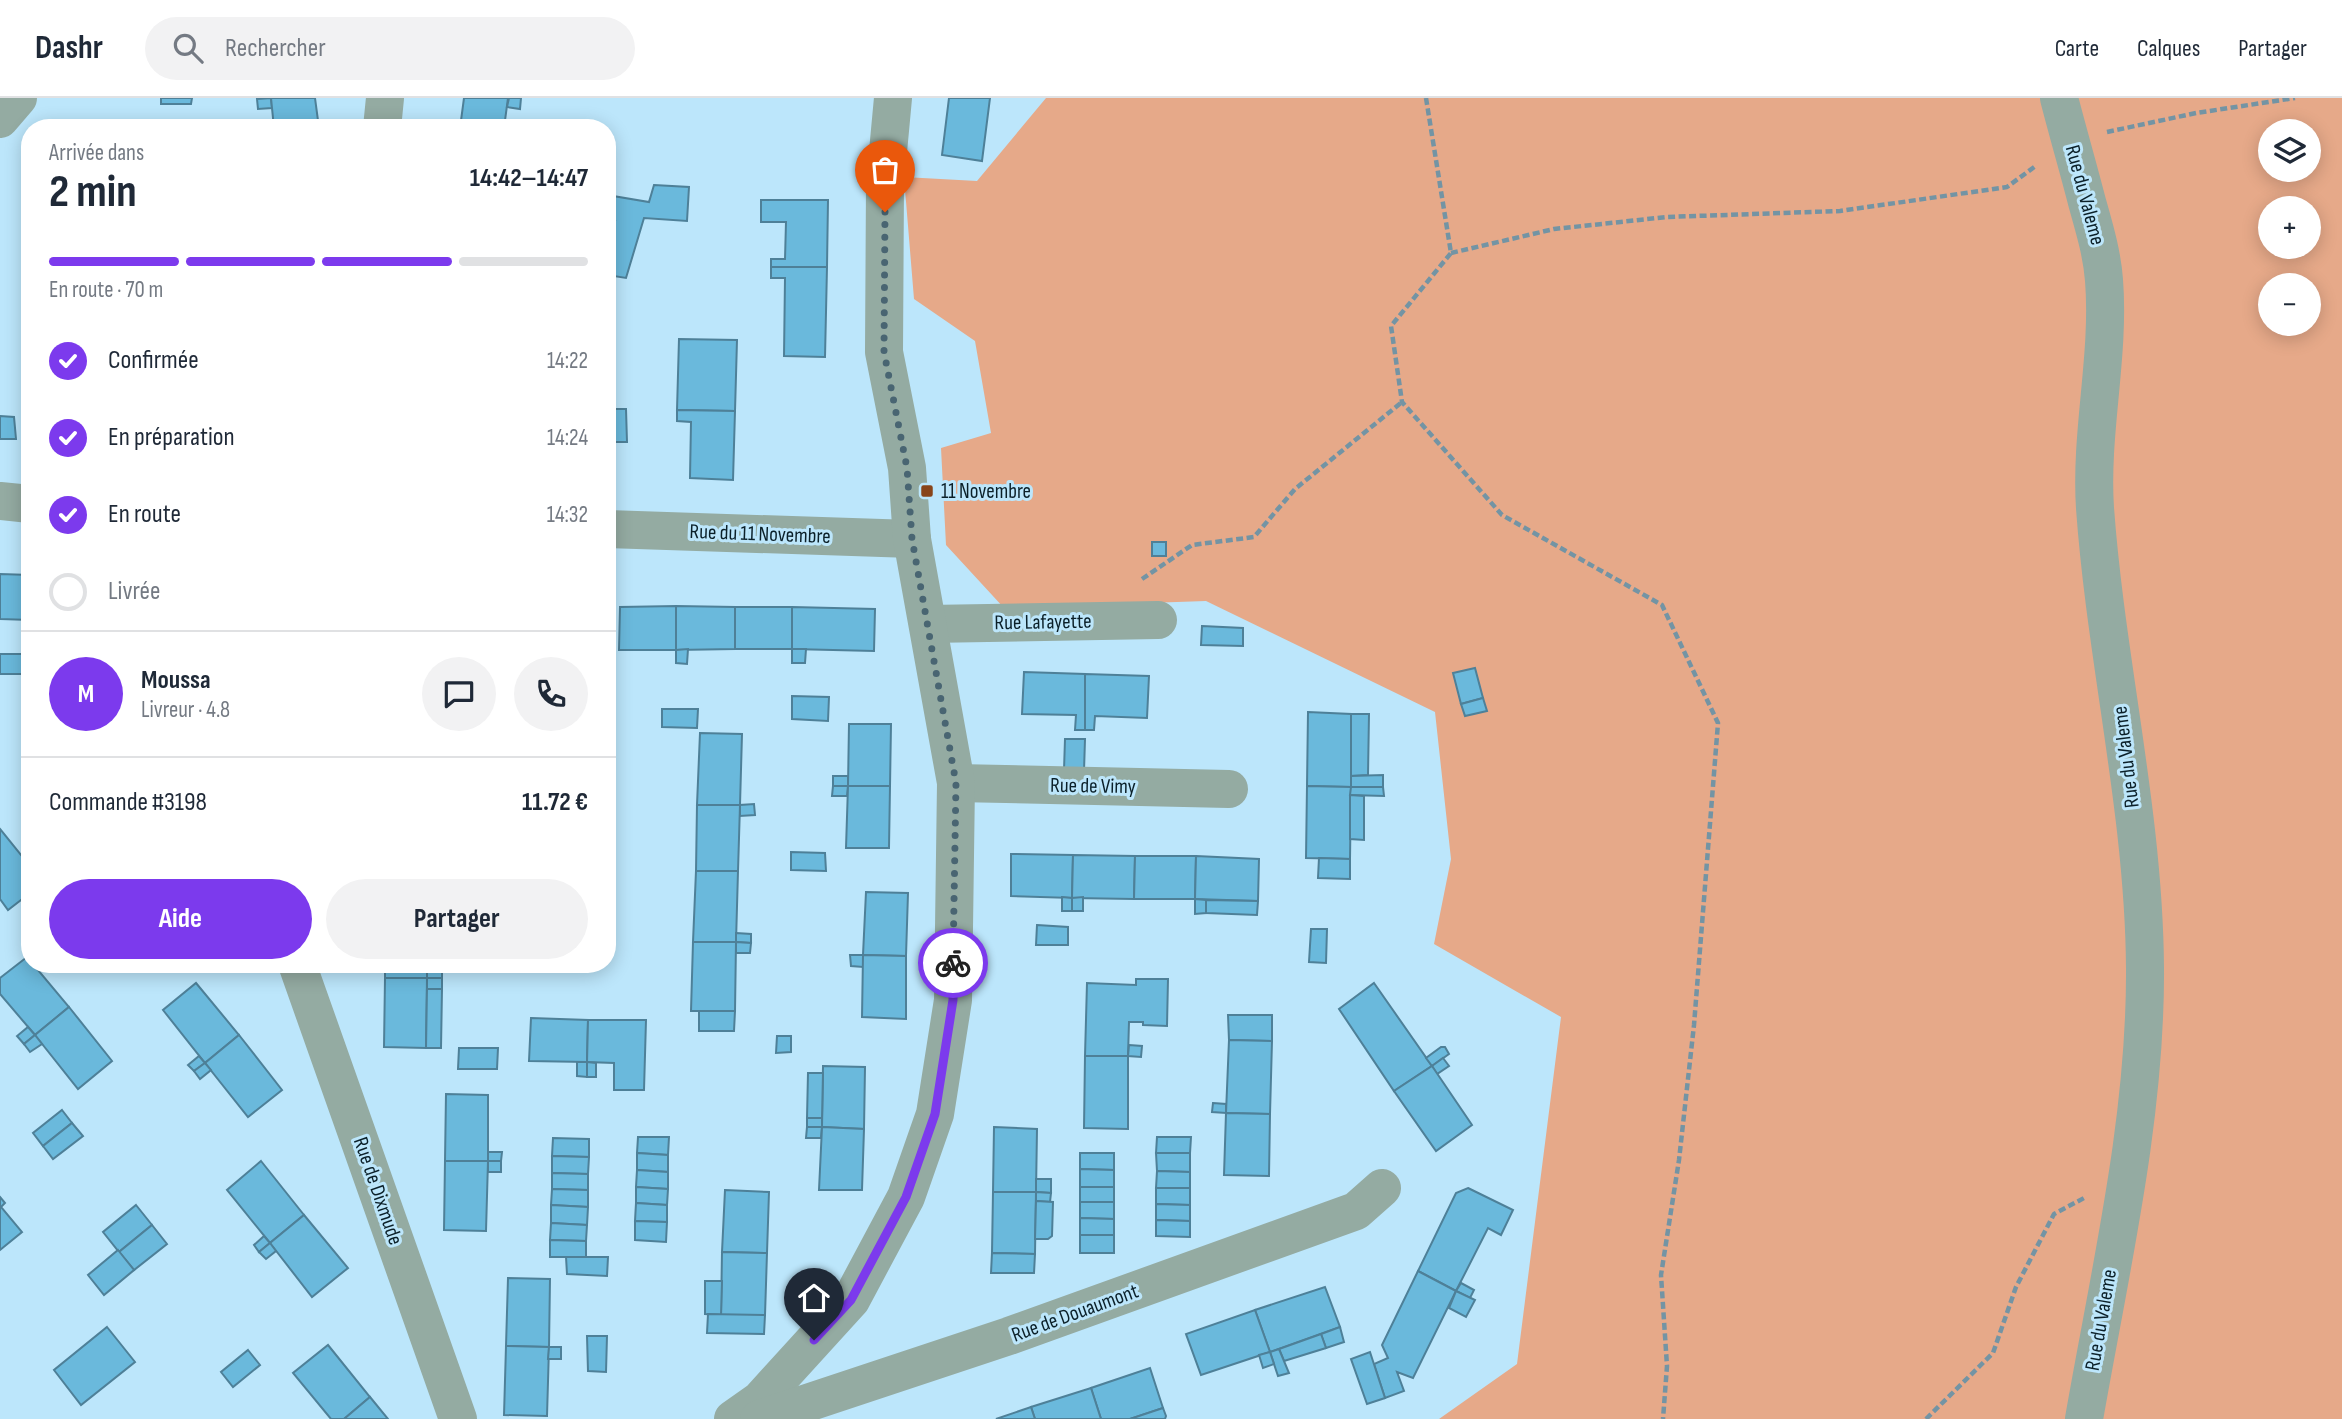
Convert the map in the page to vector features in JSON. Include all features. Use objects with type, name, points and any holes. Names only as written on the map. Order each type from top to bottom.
[{"type":"street","points":[[0,119],[18,98]]},
{"type":"street","points":[[383,119],[384,98]]},
{"type":"street","points":[[733,1419],[760,1400],[851,1300],[906,1197],[935,1114],[953,1000],[956,783],[912,539],[907,468],[884,352],[885,184],[893,98]]},
{"type":"street","name":"Rue du Valeme","points":[[2059,98],[2098,244],[2104,278],[2105,311],[2094,478],[2095,511],[2130,787],[2145,964],[2142,1060],[2126,1176],[2084,1419]]},
{"type":"street","points":[[0,500],[21,504]]},
{"type":"street","name":"Rue du 11 Novembre","points":[[616,529],[912,539]]},
{"type":"street","name":"Rue Lafayette","points":[[928,624],[1158,620]]},
{"type":"street","name":"Rue de Vimy","points":[[956,783],[1229,789]]},
{"type":"street","name":"Rue de Dixmude","points":[[300,973],[458,1419]]},
{"type":"street","name":"Rue de Douaumont","points":[[758,1419],[1009,1336],[1356,1211],[1382,1188]]},
{"type":"path","points":[[1426,98],[1451,253]]},
{"type":"path","points":[[1663,1419],[1667,1366],[1661,1275],[1679,1160],[1694,1025],[1718,723],[1662,605],[1502,515],[1402,402],[1391,326],[1451,253],[1554,229],[1667,217],[1840,211],[2007,187],[2070,140],[2196,113],[2295,98]]},
{"type":"path","points":[[1137,582],[1192,545],[1254,537],[1295,489],[1402,402]]},
{"type":"path","points":[[1926,1419],[1993,1353],[2016,1287],[2054,1214],[2126,1176]]},
{"type":"shaded area","points":[[1046,98],[2342,98],[2342,1419],[1439,1419],[1517,1364],[1561,1017],[1434,944],[1451,859],[1435,712],[1206,601],[1004,608],[946,545],[941,448],[991,433],[975,341],[914,299],[904,177],[977,181]]},
{"type":"building","points":[[161,98],[192,98],[191,104],[161,104]]},
{"type":"building","points":[[271,98],[272,108],[258,109],[257,99]]},
{"type":"building","points":[[271,98],[315,98],[318,119],[273,119]]},
{"type":"building","points":[[464,98],[508,98],[505,119],[461,119]]},
{"type":"building","points":[[509,98],[521,98],[520,109],[507,107]]},
{"type":"building","points":[[949,98],[990,98],[982,161],[942,155]]},
{"type":"building","points":[[654,185],[689,187],[687,221],[644,218],[626,278],[616,276],[616,196],[649,202]]},
{"type":"building","points":[[761,200],[828,200],[827,267],[771,267],[771,259],[785,259],[786,222],[761,222]]},
{"type":"building","points":[[771,267],[827,267],[825,357],[784,356],[785,278],[771,278]]},
{"type":"building","points":[[679,339],[737,340],[735,411],[677,410]]},
{"type":"building","points":[[616,409],[626,409],[627,442],[616,442]]},
{"type":"building","points":[[677,410],[735,411],[733,480],[690,478],[691,422],[677,421]]},
{"type":"building","points":[[0,416],[14,417],[16,439],[0,439]]},
{"type":"building","points":[[1152,542],[1166,542],[1166,556],[1152,556]]},
{"type":"building","points":[[0,574],[21,575],[21,620],[0,619]]},
{"type":"building","points":[[676,606],[735,607],[735,649],[676,650]]},
{"type":"building","points":[[676,606],[676,650],[619,650],[620,607]]},
{"type":"building","points":[[735,607],[792,607],[792,649],[735,649]]},
{"type":"building","points":[[792,607],[875,609],[874,651],[792,649]]},
{"type":"building","points":[[1202,626],[1243,628],[1243,646],[1201,645]]},
{"type":"building","points":[[688,649],[687,664],[676,663],[676,650]]},
{"type":"building","points":[[792,649],[806,649],[805,663],[792,663]]},
{"type":"building","points":[[0,654],[21,654],[21,674],[0,674]]},
{"type":"building","points":[[1475,668],[1483,698],[1461,704],[1453,673]]},
{"type":"building","points":[[1024,672],[1085,674],[1085,730],[1075,730],[1076,715],[1022,714]]},
{"type":"building","points":[[1085,674],[1149,676],[1147,718],[1095,716],[1094,730],[1085,730]]},
{"type":"building","points":[[792,696],[829,697],[828,721],[792,719]]},
{"type":"building","points":[[1483,698],[1487,711],[1465,716],[1461,704]]},
{"type":"building","points":[[662,709],[698,709],[697,728],[662,727]]},
{"type":"building","points":[[1308,712],[1351,714],[1351,787],[1307,786]]},
{"type":"building","points":[[1351,714],[1369,714],[1368,775],[1351,776]]},
{"type":"building","points":[[849,724],[891,724],[890,786],[848,786]]},
{"type":"building","points":[[700,733],[742,734],[740,805],[697,805]]},
{"type":"building","points":[[1065,739],[1085,739],[1084,771],[1064,770]]},
{"type":"building","points":[[1383,775],[1383,787],[1351,787],[1351,776]]},
{"type":"building","points":[[833,776],[848,776],[848,786],[833,786]]},
{"type":"building","points":[[833,786],[848,786],[847,796],[832,796]]},
{"type":"building","points":[[848,786],[890,786],[889,848],[846,848]]},
{"type":"building","points":[[1307,786],[1351,787],[1350,859],[1306,858]]},
{"type":"building","points":[[1351,787],[1383,787],[1384,796],[1350,795]]},
{"type":"building","points":[[1350,795],[1364,796],[1364,840],[1350,839]]},
{"type":"building","points":[[754,804],[755,815],[740,816],[740,805]]},
{"type":"building","points":[[697,805],[740,805],[738,871],[696,871]]},
{"type":"building","points":[[0,829],[21,855],[21,900],[8,910],[0,899]]},
{"type":"building","points":[[791,852],[825,853],[826,871],[791,870]]},
{"type":"building","points":[[1011,854],[1073,855],[1072,898],[1011,896]]},
{"type":"building","points":[[1073,855],[1135,856],[1134,899],[1072,898]]},
{"type":"building","points":[[1135,856],[1196,856],[1195,899],[1134,899]]},
{"type":"building","points":[[1196,856],[1259,859],[1258,901],[1195,899]]},
{"type":"building","points":[[1319,858],[1350,859],[1350,879],[1318,878]]},
{"type":"building","points":[[696,871],[738,871],[736,942],[693,942]]},
{"type":"building","points":[[866,892],[908,893],[906,956],[863,955]]},
{"type":"building","points":[[1062,897],[1072,898],[1072,911],[1062,911]]},
{"type":"building","points":[[1083,897],[1083,911],[1072,911],[1072,898]]},
{"type":"building","points":[[1195,899],[1206,900],[1206,913],[1195,914]]},
{"type":"building","points":[[1206,900],[1258,901],[1257,915],[1206,913]]},
{"type":"building","points":[[1037,925],[1068,927],[1068,945],[1036,945]]},
{"type":"building","points":[[1311,929],[1327,929],[1326,963],[1309,962]]},
{"type":"building","points":[[736,933],[751,934],[751,943],[736,942]]},
{"type":"building","points":[[693,942],[736,942],[735,1011],[691,1011]]},
{"type":"building","points":[[736,942],[751,943],[750,953],[736,953]]},
{"type":"building","points":[[850,955],[863,955],[863,967],[851,966]]},
{"type":"building","points":[[863,955],[906,956],[906,1019],[862,1017]]},
{"type":"building","points":[[21,962],[21,973],[41,973],[69,1007],[35,1035],[0,994],[0,978]]},
{"type":"building","points":[[385,973],[427,973],[427,978],[385,978]]},
{"type":"building","points":[[427,973],[442,973],[442,978],[427,978]]},
{"type":"building","points":[[385,978],[427,978],[426,1048],[384,1047]]},
{"type":"building","points":[[427,978],[442,978],[442,989],[427,989]]},
{"type":"building","points":[[1136,979],[1168,979],[1167,1026],[1129,1022],[1128,1056],[1085,1056],[1087,983],[1136,985]]},
{"type":"building","points":[[196,983],[239,1035],[205,1063],[163,1010]]},
{"type":"building","points":[[1374,983],[1432,1066],[1394,1091],[1339,1009]]},
{"type":"building","points":[[427,989],[442,989],[441,1048],[426,1048]]},
{"type":"building","points":[[69,1007],[112,1061],[78,1089],[35,1035]]},
{"type":"building","points":[[699,1011],[735,1011],[734,1031],[699,1031]]},
{"type":"building","points":[[1228,1015],[1272,1015],[1272,1041],[1229,1040]]},
{"type":"building","points":[[531,1018],[588,1020],[587,1062],[529,1061]]},
{"type":"building","points":[[588,1020],[646,1020],[644,1090],[614,1090],[614,1063],[587,1062]]},
{"type":"building","points":[[28,1027],[35,1035],[24,1044],[17,1036]]},
{"type":"building","points":[[35,1035],[42,1044],[30,1052],[24,1044]]},
{"type":"building","points":[[239,1035],[282,1090],[248,1117],[205,1063]]},
{"type":"building","points":[[777,1036],[791,1036],[791,1052],[776,1053]]},
{"type":"building","points":[[1229,1040],[1272,1041],[1270,1114],[1226,1113]]},
{"type":"building","points":[[1129,1045],[1142,1046],[1141,1057],[1128,1056]]},
{"type":"building","points":[[1445,1047],[1449,1054],[1432,1066],[1426,1058]]},
{"type":"building","points":[[459,1048],[498,1048],[497,1069],[458,1069]]},
{"type":"building","points":[[199,1056],[205,1063],[194,1071],[188,1065]]},
{"type":"building","points":[[1085,1056],[1128,1056],[1128,1129],[1084,1128]]},
{"type":"building","points":[[1443,1058],[1449,1066],[1437,1074],[1432,1066]]},
{"type":"building","points":[[577,1062],[587,1062],[587,1077],[577,1076]]},
{"type":"building","points":[[587,1062],[596,1063],[596,1077],[587,1077]]},
{"type":"building","points":[[205,1063],[211,1070],[200,1079],[194,1071]]},
{"type":"building","points":[[823,1066],[865,1067],[864,1129],[822,1127]]},
{"type":"building","points":[[1432,1066],[1472,1125],[1436,1151],[1394,1091]]},
{"type":"building","points":[[808,1073],[823,1073],[822,1118],[807,1118]]},
{"type":"building","points":[[446,1094],[488,1095],[488,1161],[445,1161]]},
{"type":"building","points":[[1213,1103],[1226,1104],[1226,1113],[1212,1112]]},
{"type":"building","points":[[62,1110],[72,1123],[43,1146],[33,1133]]},
{"type":"building","points":[[1226,1113],[1270,1114],[1269,1176],[1224,1175]]},
{"type":"building","points":[[807,1118],[822,1118],[822,1127],[807,1127]]},
{"type":"building","points":[[72,1123],[83,1136],[53,1159],[43,1146]]},
{"type":"building","points":[[807,1127],[822,1127],[821,1138],[806,1138]]},
{"type":"building","points":[[822,1127],[864,1129],[862,1190],[819,1190]]},
{"type":"building","points":[[994,1127],[1037,1129],[1036,1192],[993,1192]]},
{"type":"building","points":[[638,1137],[669,1137],[668,1155],[637,1153]]},
{"type":"building","points":[[1157,1137],[1191,1137],[1190,1153],[1156,1153]]},
{"type":"building","points":[[553,1138],[589,1139],[589,1157],[552,1156]]},
{"type":"building","points":[[488,1152],[502,1152],[501,1161],[488,1161]]},
{"type":"building","points":[[637,1153],[668,1155],[668,1172],[637,1170]]},
{"type":"building","points":[[1080,1153],[1114,1153],[1114,1170],[1080,1169]]},
{"type":"building","points":[[1156,1153],[1190,1153],[1190,1172],[1157,1171]]},
{"type":"building","points":[[552,1156],[589,1157],[588,1174],[552,1173]]},
{"type":"building","points":[[261,1161],[304,1215],[270,1243],[227,1190]]},
{"type":"building","points":[[445,1161],[488,1161],[486,1231],[444,1230]]},
{"type":"building","points":[[488,1161],[501,1161],[501,1172],[488,1172]]},
{"type":"building","points":[[1080,1169],[1114,1170],[1114,1187],[1080,1187]]},
{"type":"building","points":[[637,1170],[668,1172],[668,1189],[636,1187]]},
{"type":"building","points":[[1157,1171],[1190,1172],[1190,1188],[1156,1188]]},
{"type":"building","points":[[552,1173],[588,1174],[588,1190],[552,1189]]},
{"type":"building","points":[[1036,1179],[1051,1179],[1051,1193],[1036,1192]]},
{"type":"building","points":[[636,1187],[668,1189],[667,1205],[636,1203]]},
{"type":"building","points":[[1080,1187],[1114,1187],[1114,1202],[1080,1202]]},
{"type":"building","points":[[1156,1188],[1190,1188],[1190,1205],[1156,1204]]},
{"type":"building","points":[[1468,1188],[1513,1210],[1501,1235],[1488,1228],[1456,1291],[1418,1271],[1456,1193]]},
{"type":"building","points":[[552,1189],[588,1190],[588,1207],[551,1205]]},
{"type":"building","points":[[725,1190],[769,1192],[767,1253],[722,1252]]},
{"type":"building","points":[[993,1192],[1036,1192],[1035,1254],[992,1253]]},
{"type":"building","points":[[1036,1192],[1051,1193],[1050,1202],[1036,1201]]},
{"type":"building","points":[[0,1197],[5,1203],[1,1207],[22,1232],[0,1250]]},
{"type":"building","points":[[1036,1201],[1053,1202],[1052,1236],[1048,1239],[1035,1239]]},
{"type":"building","points":[[1080,1202],[1114,1202],[1114,1219],[1080,1218]]},
{"type":"building","points":[[636,1203],[667,1205],[667,1222],[635,1221]]},
{"type":"building","points":[[1156,1204],[1190,1205],[1190,1221],[1156,1220]]},
{"type":"building","points":[[136,1205],[152,1225],[119,1252],[103,1232]]},
{"type":"building","points":[[551,1205],[588,1207],[587,1225],[551,1223]]},
{"type":"building","points":[[304,1215],[348,1268],[312,1297],[270,1243]]},
{"type":"building","points":[[1080,1218],[1114,1219],[1114,1235],[1080,1235]]},
{"type":"building","points":[[1156,1220],[1190,1221],[1190,1237],[1156,1236]]},
{"type":"building","points":[[635,1221],[667,1222],[666,1242],[635,1240]]},
{"type":"building","points":[[551,1223],[587,1225],[586,1241],[550,1240]]},
{"type":"building","points":[[152,1225],[167,1244],[134,1270],[119,1252]]},
{"type":"building","points":[[1080,1235],[1114,1235],[1114,1253],[1080,1253]]},
{"type":"building","points":[[264,1236],[270,1243],[259,1252],[254,1245]]},
{"type":"building","points":[[550,1240],[586,1241],[586,1257],[550,1257]]},
{"type":"building","points":[[270,1243],[276,1251],[266,1259],[259,1252]]},
{"type":"building","points":[[118,1250],[134,1270],[104,1295],[88,1275]]},
{"type":"building","points":[[722,1252],[767,1253],[765,1315],[721,1315]]},
{"type":"building","points":[[992,1253],[1035,1254],[1034,1273],[991,1273]]},
{"type":"building","points":[[566,1257],[608,1257],[607,1276],[567,1274]]},
{"type":"building","points":[[1418,1271],[1456,1291],[1413,1378],[1397,1372],[1404,1391],[1385,1398],[1374,1364],[1388,1358],[1382,1345]]},
{"type":"building","points":[[508,1278],[550,1279],[549,1347],[506,1346]]},
{"type":"building","points":[[705,1281],[722,1281],[721,1315],[705,1314]]},
{"type":"building","points":[[1461,1283],[1474,1290],[1470,1298],[1456,1291]]},
{"type":"building","points":[[1325,1287],[1340,1327],[1270,1352],[1255,1310]]},
{"type":"building","points":[[1456,1291],[1475,1300],[1466,1317],[1449,1308]]},
{"type":"building","points":[[1255,1310],[1270,1352],[1201,1375],[1186,1334]]},
{"type":"building","points":[[708,1314],[765,1315],[764,1334],[707,1333]]},
{"type":"building","points":[[107,1327],[135,1362],[81,1405],[54,1370]]},
{"type":"building","points":[[1340,1327],[1344,1342],[1326,1348],[1321,1334]]},
{"type":"building","points":[[1321,1334],[1326,1348],[1284,1361],[1279,1349]]},
{"type":"building","points":[[587,1336],[607,1336],[606,1372],[588,1371]]},
{"type":"building","points":[[328,1345],[370,1397],[344,1419],[331,1419],[293,1373]]},
{"type":"building","points":[[506,1346],[549,1347],[547,1416],[504,1415]]},
{"type":"building","points":[[549,1347],[561,1347],[561,1359],[548,1359]]},
{"type":"building","points":[[1279,1349],[1289,1373],[1278,1376],[1270,1352]]},
{"type":"building","points":[[248,1350],[260,1365],[233,1387],[221,1372]]},
{"type":"building","points":[[1270,1352],[1274,1364],[1263,1368],[1259,1355]]},
{"type":"building","points":[[1370,1352],[1385,1398],[1367,1404],[1351,1359]]},
{"type":"building","points":[[1150,1368],[1163,1408],[1130,1419],[1101,1419],[1091,1388]]},
{"type":"building","points":[[1091,1388],[1101,1419],[1035,1419],[1031,1407]]},
{"type":"building","points":[[370,1397],[388,1419],[344,1419]]},
{"type":"building","points":[[1031,1407],[1035,1419],[996,1419]]},
{"type":"building","points":[[1163,1408],[1165,1419],[1130,1419]]},
{"type":"way so far","points":[[885,212],[884,352],[907,468],[912,539],[956,783],[953,963]]},
{"type":"place","name":"11 Novembre","points":[[927,491]]},
{"type":"route","points":[[814,1340],[851,1300],[906,1197],[935,1114],[953,1000],[953,963]]}]
